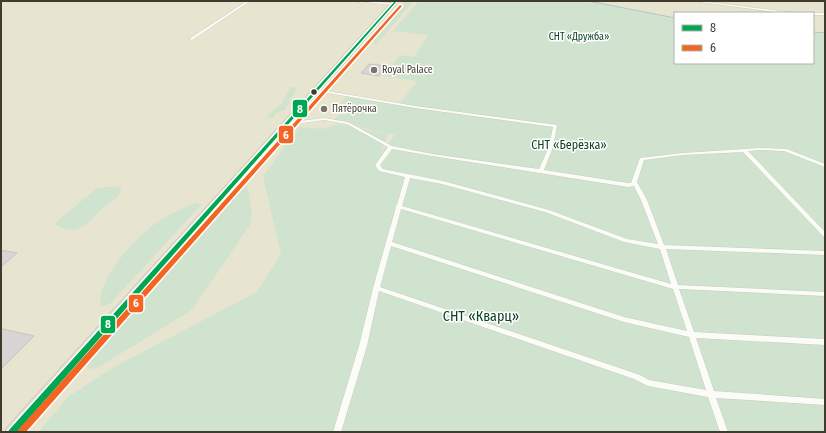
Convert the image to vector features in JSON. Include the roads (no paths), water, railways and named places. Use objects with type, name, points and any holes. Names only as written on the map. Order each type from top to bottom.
[{"type":"highway","points":[[12,432],[394,3]]},
{"type":"street","points":[[191,39],[249,1]]},
{"type":"street","points":[[354,1],[394,3]]},
{"type":"street","points":[[693,1],[781,12]]},
{"type":"street","points":[[814,14],[825,14]]},
{"type":"street","points":[[316,90],[415,107],[555,126],[551,147],[542,171]]},
{"type":"street","points":[[287,124],[324,119],[348,122],[391,147],[432,155],[542,171],[628,186],[633,185],[642,159],[684,154],[744,150],[784,150],[825,166]]},
{"type":"street","points":[[391,147],[377,165],[381,170],[443,183],[554,214],[626,241],[662,246],[825,253]]},
{"type":"street","points":[[744,150],[825,235]]},
{"type":"street","points":[[338,432],[363,346],[376,288],[398,206],[408,176]]},
{"type":"street","points":[[634,182],[644,200],[662,246],[724,432]]},
{"type":"street","points":[[398,206],[675,287],[825,294]]},
{"type":"street","points":[[389,243],[624,320],[692,335],[825,342]]},
{"type":"street","points":[[376,288],[630,375],[648,383],[711,394],[825,402]]},
{"type":"waterway","points":[[588,1],[674,18]]},
{"type":"waterway","points":[[814,32],[825,33]]},
{"type":"place","name":"Royal Palace","points":[[374,70]]},
{"type":"place","name":"Пятёрочка","points":[[324,109]]},
{"type":"park label","name":"СНТ «Дружба»","points":[[579,37]]},
{"type":"park label","name":"СНТ «Берёзка»","points":[[569,145]]},
{"type":"park label","name":"СНТ «Кварц»","points":[[481,316]]}]
